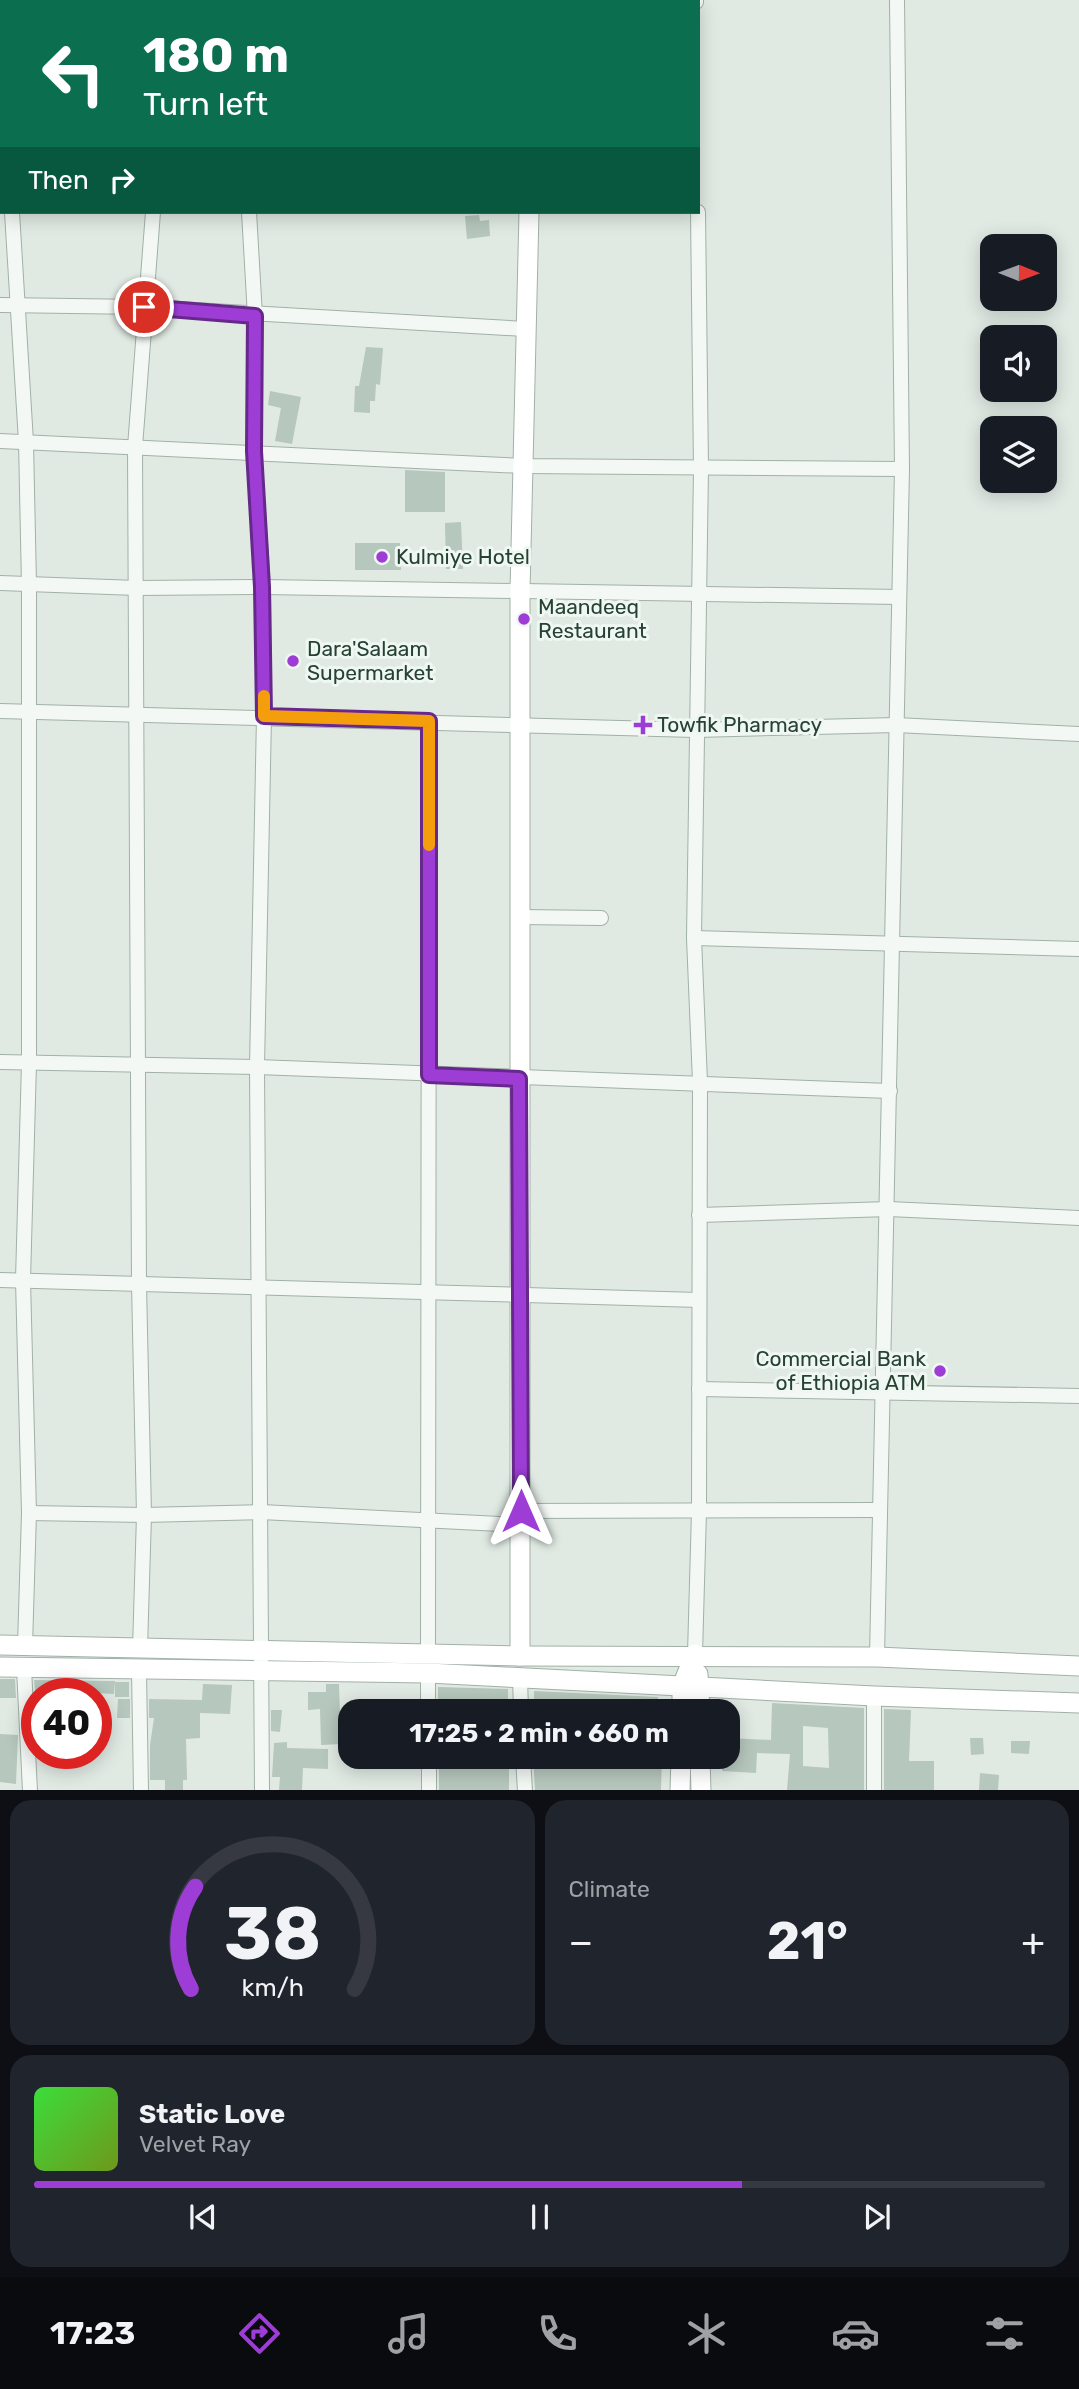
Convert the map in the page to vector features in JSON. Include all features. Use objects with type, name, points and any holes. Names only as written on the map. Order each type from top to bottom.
[{"type":"main road","points":[[520,1656],[520,591],[529,214]]},
{"type":"main road","points":[[0,1646],[520,1656],[695,1654],[877,1657],[1079,1666]]},
{"type":"main road","points":[[686,1699],[695,1654]]},
{"type":"main road","points":[[0,1667],[428,1673],[874,1696],[1079,1703]]},
{"type":"main road","points":[[691,1686],[696,1699]]},
{"type":"main road","points":[[680,1790],[681,1769]]},
{"type":"main road","points":[[700,1769],[701,1790]]},
{"type":"street","points":[[877,1657],[889,1209],[902,469],[897,0]]},
{"type":"street","points":[[12,214],[26,442],[29,585],[29,1063],[23,1280],[29,1513],[24,1646]]},
{"type":"street","points":[[140,1649],[144,1516],[139,1284],[135,447],[153,214]]},
{"type":"street","points":[[249,214],[255,316],[254,451],[262,587],[264,716],[257,1067],[262,1790]]},
{"type":"street","points":[[695,1654],[699,1511],[700,1082],[694,938],[695,730],[701,469],[698,214]]},
{"type":"street","points":[[0,305],[144,307],[255,316],[525,328]]},
{"type":"street","points":[[0,441],[254,451],[523,466],[902,469]]},
{"type":"street","points":[[0,583],[137,588],[262,587],[899,597]]},
{"type":"street","points":[[0,711],[264,716],[695,730],[896,725],[1079,734]]},
{"type":"street","points":[[428,1653],[429,721]]},
{"type":"street","points":[[520,917],[601,918]]},
{"type":"street","points":[[694,938],[1079,949]]},
{"type":"street","points":[[0,1062],[257,1067],[890,1091]]},
{"type":"street","points":[[699,1215],[889,1209],[1079,1218]]},
{"type":"street","points":[[0,1280],[699,1300]]},
{"type":"street","points":[[699,1390],[1079,1396]]},
{"type":"street","points":[[29,1513],[144,1516],[261,1512],[428,1519],[699,1511],[879,1510]]},
{"type":"street","points":[[24,1668],[30,1790]]},
{"type":"street","points":[[139,1671],[141,1790]]},
{"type":"street","points":[[428,1673],[428,1699]]},
{"type":"street","points":[[520,1677],[521,1699]]},
{"type":"street","points":[[874,1696],[874,1790]]},
{"type":"street","points":[[429,1769],[429,1790]]},
{"type":"street","points":[[524,1769],[525,1790]]},
{"type":"building","points":[[479,215],[480,221],[489,220],[490,236],[467,239],[465,216]]},
{"type":"building","points":[[366,347],[383,348],[380,385],[376,384],[375,401],[370,401],[370,413],[354,412],[355,386],[359,386]]},
{"type":"building","points":[[270,391],[301,397],[292,444],[275,441],[281,408],[268,405]]},
{"type":"building","points":[[405,470],[445,472],[445,512],[405,512]]},
{"type":"building","points":[[461,522],[463,569],[446,569],[445,523]]},
{"type":"building","points":[[355,543],[400,543],[401,570],[355,570]]},
{"type":"building","points":[[0,1679],[15,1679],[16,1698],[0,1698]]},
{"type":"building","points":[[112,1681],[115,1681],[112,1694]]},
{"type":"building","points":[[115,1682],[129,1682],[129,1697],[115,1697]]},
{"type":"building","points":[[203,1684],[232,1685],[230,1714],[200,1713],[200,1738],[186,1739],[187,1780],[183,1780],[183,1790],[165,1790],[165,1780],[150,1780],[150,1745],[154,1718],[149,1718],[149,1699],[202,1700]]},
{"type":"building","points":[[326,1684],[339,1684],[338,1744],[321,1745],[320,1709],[308,1710],[308,1692],[326,1692]]},
{"type":"building","points":[[438,1687],[508,1689],[508,1699],[438,1699]]},
{"type":"building","points":[[534,1691],[658,1697],[658,1699],[534,1699]]},
{"type":"building","points":[[118,1699],[130,1699],[130,1718],[117,1718]]},
{"type":"building","points":[[772,1703],[864,1708],[864,1790],[787,1790],[790,1754],[757,1753],[756,1773],[722,1771],[740,1769],[740,1739],[771,1740]],"holes":[[[803,1726],[828,1728],[829,1768],[803,1766]]]},
{"type":"building","points":[[884,1709],[911,1710],[909,1761],[934,1761],[934,1790],[884,1790]]},
{"type":"building","points":[[271,1710],[282,1710],[280,1732],[271,1731]]},
{"type":"building","points":[[0,1734],[18,1735],[16,1784],[0,1782]]},
{"type":"building","points":[[970,1738],[983,1738],[984,1754],[971,1755]]},
{"type":"building","points":[[1011,1741],[1030,1741],[1029,1754],[1011,1753]]},
{"type":"building","points":[[287,1742],[287,1748],[328,1749],[328,1769],[303,1768],[302,1790],[279,1790],[280,1777],[272,1777],[274,1743]]},
{"type":"building","points":[[439,1769],[509,1769],[509,1790],[439,1790]]},
{"type":"building","points":[[534,1769],[662,1769],[661,1790],[535,1790]]},
{"type":"building","points":[[980,1773],[999,1775],[998,1790],[979,1790]]},
{"type":"slow traffic","points":[[264,696],[264,716],[429,721],[429,845]]},
{"type":"place","name":"Kulmiye Hotel","points":[[382,557]]},
{"type":"place","name":"Maandeeq Restaurant","points":[[524,619]]},
{"type":"place","name":"Dara'Salaam Supermarket","points":[[293,661]]},
{"type":"place","name":"Towfik Pharmacy","points":[[643,725]]},
{"type":"place","name":"Commercial Bank of Ethiopia ATM","points":[[940,1371]]},
{"type":"route","points":[[144,307],[255,316],[254,451],[262,587],[264,716],[429,721],[429,1075],[519,1079],[521,1511]]}]
